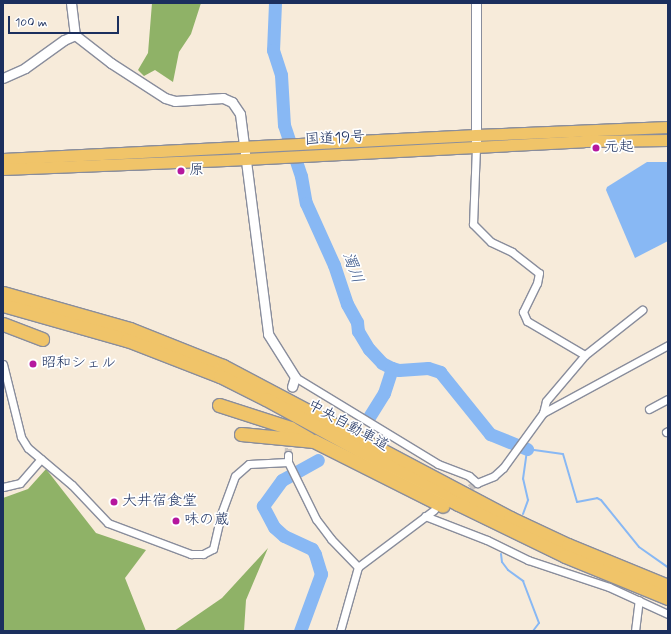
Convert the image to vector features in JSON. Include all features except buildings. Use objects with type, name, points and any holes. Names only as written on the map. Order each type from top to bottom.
[{"type":"highway","name":"国道19号","points":[[3,169],[244,152],[267,145],[476,134],[668,128]]},
{"type":"highway","name":"国道19号","points":[[3,159],[244,152],[268,157],[309,156],[583,141],[668,140]]},
{"type":"highway","name":"中央自動車道","points":[[3,293],[130,329],[224,366],[510,518],[568,545],[668,586]]},
{"type":"highway","name":"中央自動車道","points":[[3,305],[127,340],[220,376],[266,399],[458,504],[565,556],[668,598]]},
{"type":"highway","points":[[3,324],[42,339]]},
{"type":"highway","points":[[219,405],[290,428],[459,513],[523,542],[565,556]]},
{"type":"highway","points":[[241,434],[314,441]]},
{"type":"street","points":[[70,3],[75,35],[87,46],[165,98],[175,101],[223,98],[232,102],[240,114],[268,334],[295,377],[438,464],[469,476],[477,483],[494,476],[516,451],[543,413],[546,401],[585,355],[642,310]]},
{"type":"street","points":[[476,3],[476,147],[473,224],[487,238],[512,252],[539,273],[523,312],[527,321],[585,355]]},
{"type":"street","points":[[3,78],[25,68],[64,40],[75,35]]},
{"type":"street","points":[[543,413],[668,345]]},
{"type":"street","points":[[3,364],[21,437],[28,448],[72,485],[108,523],[191,554],[203,554],[213,549],[221,514],[235,476],[249,464],[288,459],[316,519],[358,567]]},
{"type":"street","points":[[292,387],[295,377]]},
{"type":"street","points":[[649,409],[668,399]]},
{"type":"street","points":[[3,487],[20,483],[41,459]]},
{"type":"street","points":[[340,631],[358,567],[434,510]]},
{"type":"street","points":[[425,516],[502,546],[528,560],[590,580],[639,600],[668,614]]},
{"type":"street","points":[[635,631],[639,600]]},
{"type":"green space","points":[[152,3],[201,3],[191,34],[179,52],[173,82],[155,70],[144,76],[138,70],[148,53]]},
{"type":"green space","points":[[46,469],[96,533],[146,550],[125,578],[146,631],[3,631],[3,498],[28,489]]},
{"type":"green space","points":[[268,548],[246,600],[244,631],[174,631],[222,598]]},
{"type":"water","points":[[647,162],[668,162],[668,241],[635,258],[606,190],[607,187]]},
{"type":"waterway","name":"濁川","points":[[275,3],[273,50],[281,75],[284,125],[301,176],[306,203],[334,265],[347,304],[357,322],[358,331],[369,349],[382,363],[399,370],[428,368],[440,372],[490,434],[527,449]]},
{"type":"waterway","points":[[369,417],[384,393],[392,368]]},
{"type":"waterway","points":[[523,514],[528,500],[523,479],[527,449],[563,454],[577,502],[597,498],[601,500],[639,547],[668,567]]},
{"type":"waterway","points":[[300,631],[321,574],[312,549],[284,536],[274,527],[263,506],[282,480],[318,460]]},
{"type":"waterway","points":[[501,554],[502,562],[508,570],[523,581],[539,623],[533,631]]},
{"type":"tunnel","points":[[288,455],[289,435]]},
{"type":"tunnel","points":[[461,493],[477,483]]},
{"type":"place","name":"元起","points":[[596,148]]},
{"type":"place","name":"原","points":[[181,171]]},
{"type":"place","name":"昭和シェル","points":[[33,364]]},
{"type":"place","name":"大井宿食堂","points":[[114,502]]},
{"type":"place","name":"味の蔵","points":[[176,521]]}]
